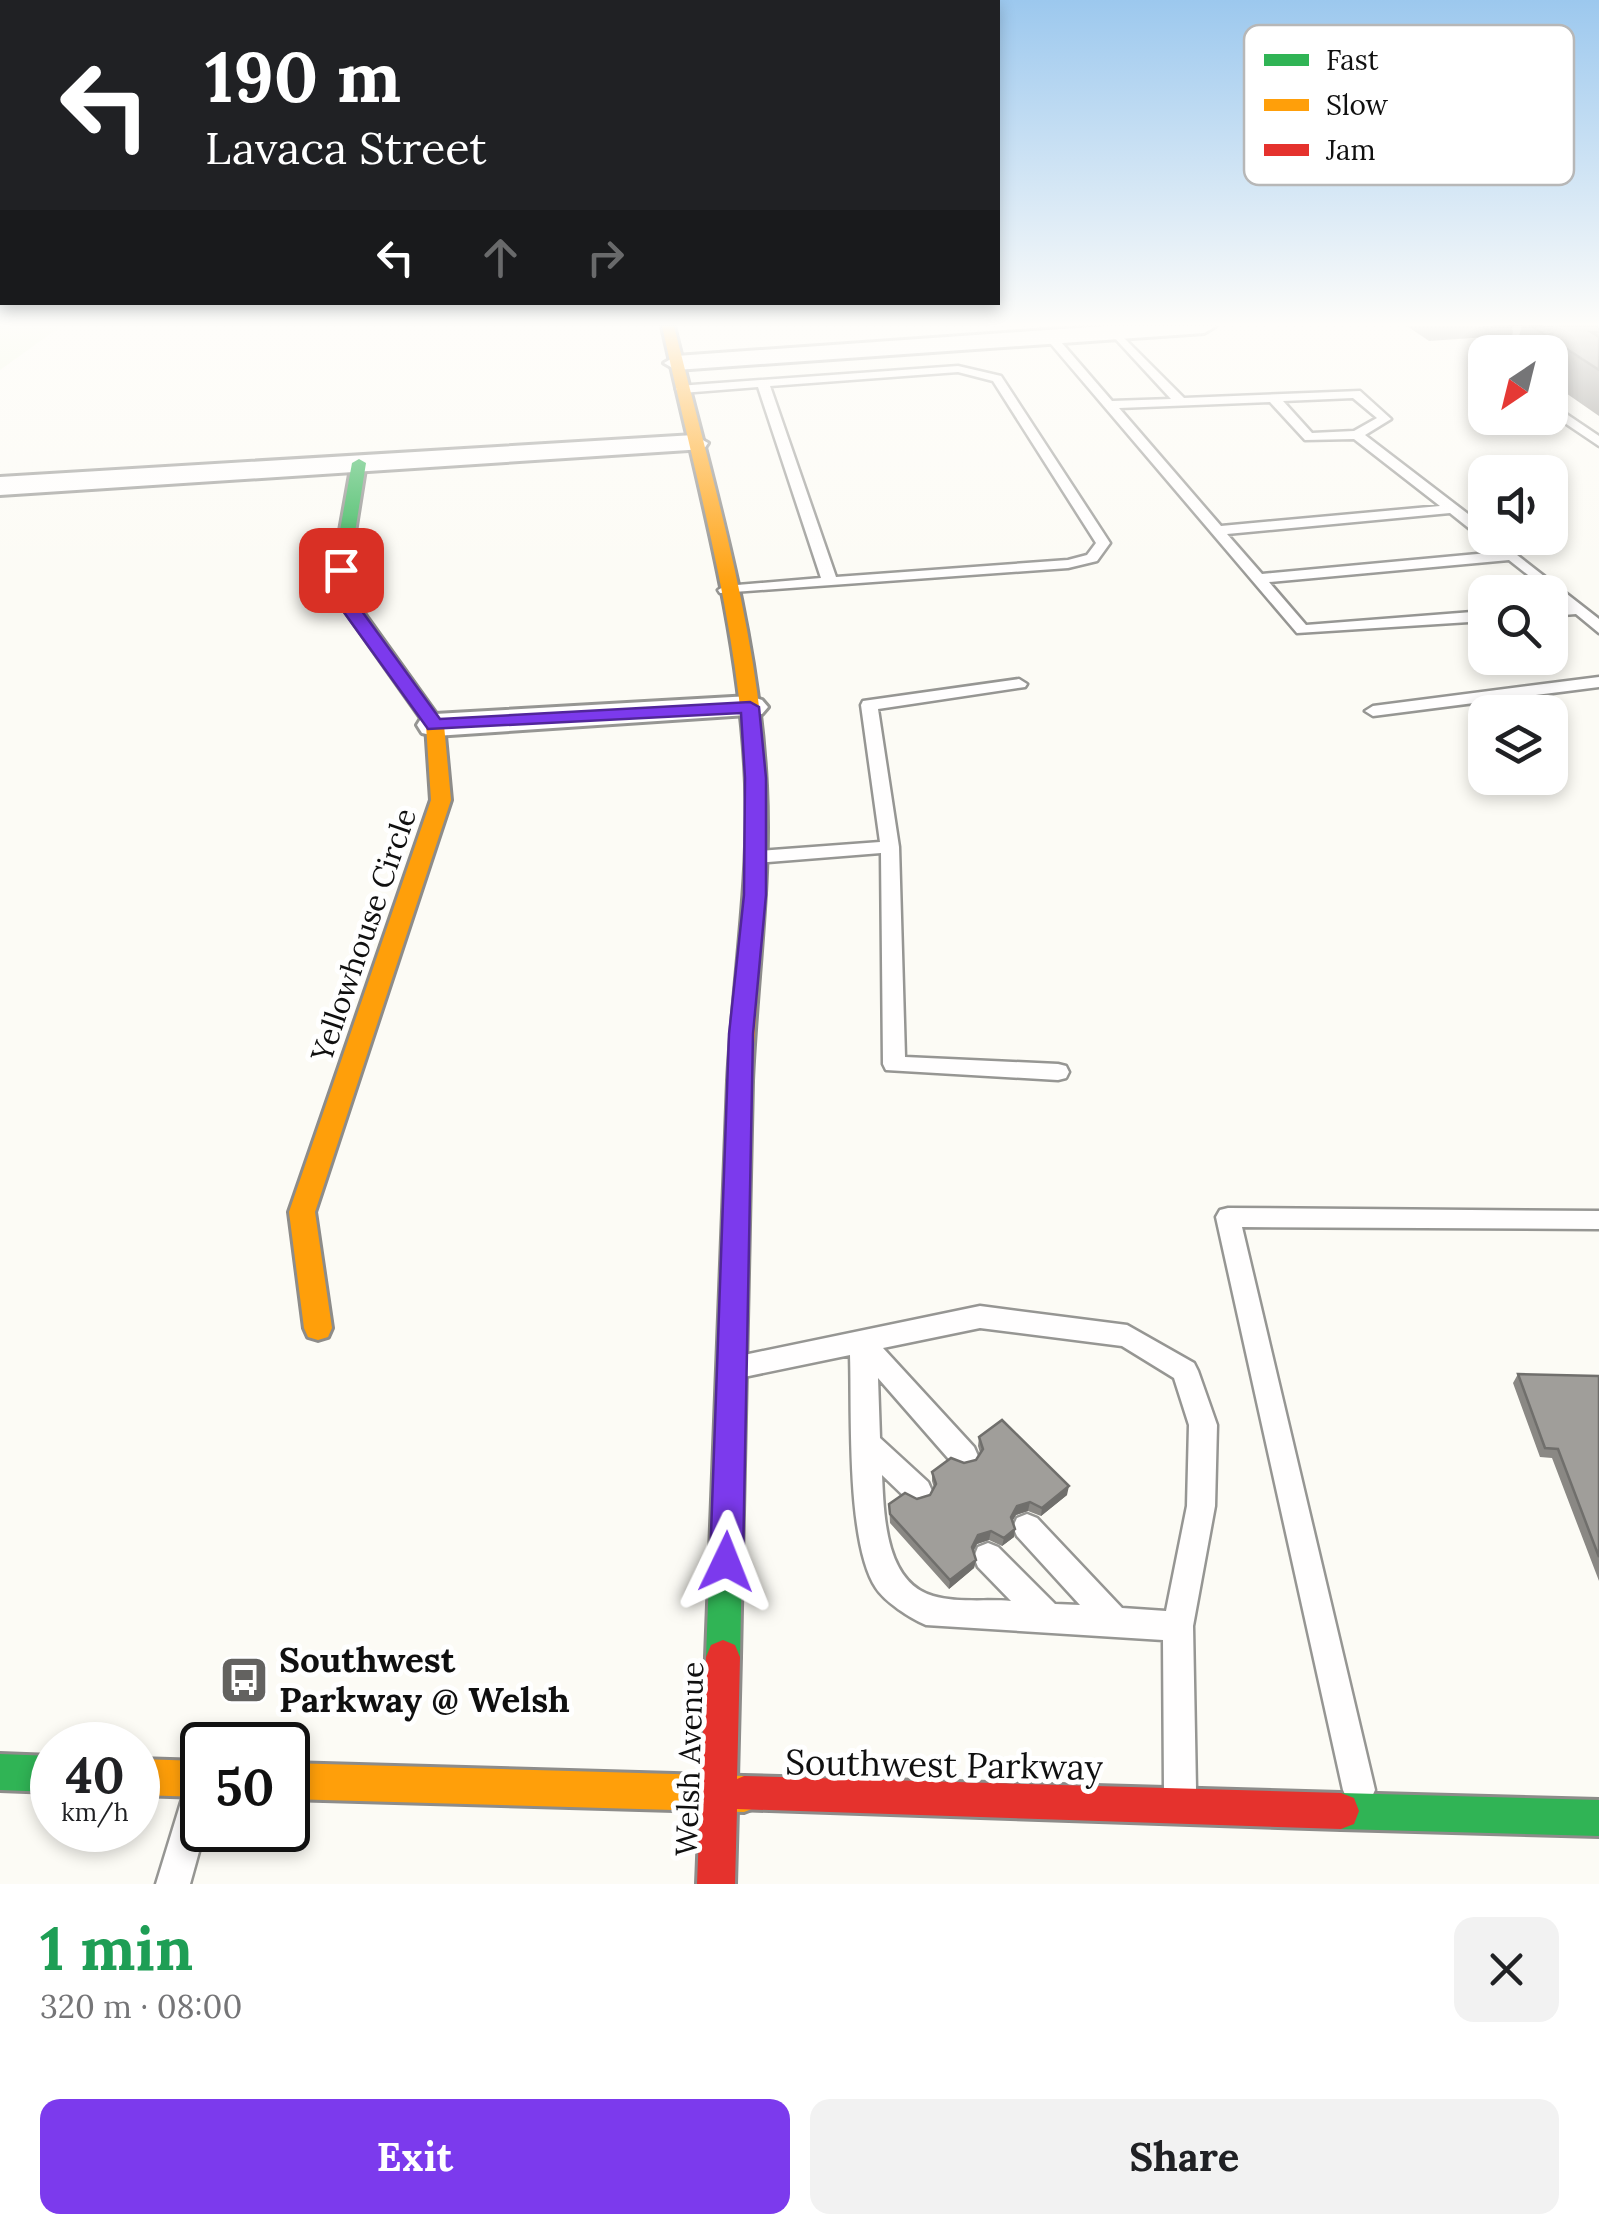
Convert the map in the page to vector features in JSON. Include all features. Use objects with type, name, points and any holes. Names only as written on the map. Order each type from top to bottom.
[{"type":"main road","name":"Welsh Avenue","points":[[687,414],[750,707],[756,778],[755,895],[741,1034],[716,1884]]},
{"type":"main road","points":[[359,463],[341,570],[347,604],[435,725]]},
{"type":"main road","name":"Yellowhouse Circle","points":[[318,1328],[302,1212],[441,800],[435,725]]},
{"type":"main road","points":[[0,1772],[30,1773]]},
{"type":"main road","name":"Southwest Parkway","points":[[310,1782],[1599,1818]]},
{"type":"street","points":[[3,490],[359,463],[694,444]]},
{"type":"street","points":[[435,725],[750,707]]},
{"type":"lane","points":[[773,414],[830,582]]},
{"type":"lane","points":[[725,590],[1068,564],[1092,558],[1103,543],[1020,414]]},
{"type":"lane","points":[[1116,414],[1302,630],[1468,617]]},
{"type":"lane","points":[[1288,414],[1309,437],[1358,435],[1385,420],[1378,414]]},
{"type":"lane","points":[[1568,420],[1599,442]]},
{"type":"lane","points":[[1358,435],[1468,521]]},
{"type":"lane","points":[[1215,531],[1453,509]]},
{"type":"lane","points":[[1256,579],[1512,555],[1599,628]]},
{"type":"lane","points":[[1568,610],[1580,609]]},
{"type":"lane","points":[[1373,712],[1599,682]]},
{"type":"lane","points":[[1019,684],[869,706],[890,847],[894,1064],[1058,1072]]},
{"type":"lane","points":[[755,857],[890,847]]},
{"type":"lane","points":[[1364,1811],[1228,1217],[1599,1220]]},
{"type":"lane","points":[[732,1368],[980,1317],[1128,1336],[1185,1371],[1203,1425],[1201,1506],[1178,1626],[1180,1806]]},
{"type":"lane","points":[[863,1344],[870,1526],[887,1580],[926,1610],[1178,1626]]},
{"type":"lane","points":[[863,1344],[964,1456]]},
{"type":"lane","points":[[867,1443],[918,1491]]},
{"type":"lane","points":[[1027,1527],[1116,1623]]},
{"type":"lane","points":[[988,1558],[1049,1618]]},
{"type":"lane","points":[[174,1884],[183,1852]]},
{"type":"building","points":[[1518,1374],[1599,1376],[1599,1557],[1558,1449],[1545,1448]]},
{"type":"building","points":[[1002,1420],[1069,1486],[1042,1508],[1030,1502],[1017,1506],[1011,1517],[1015,1529],[1004,1538],[991,1531],[978,1535],[972,1547],[976,1560],[950,1580],[890,1514],[889,1504],[905,1493],[917,1499],[930,1495],[936,1484],[932,1472],[951,1458],[964,1463],[976,1460],[983,1449],[979,1437]]},
{"type":"traffic: fast","points":[[347,602],[341,570],[359,463]]},
{"type":"traffic: fast","points":[[723,1657],[740,1081]]},
{"type":"traffic: fast","points":[[0,1772],[30,1773]]},
{"type":"traffic: fast","points":[[1341,1811],[1599,1818]]},
{"type":"traffic: slow","points":[[689,414],[734,610],[752,725],[756,858],[740,1081]]},
{"type":"traffic: slow","points":[[318,1328],[302,1212],[441,800],[435,725],[347,602]]},
{"type":"traffic: slow","points":[[160,1778],[180,1778]]},
{"type":"traffic: slow","points":[[310,1782],[744,1794]]},
{"type":"traffic: jam","points":[[716,1884],[723,1657]]},
{"type":"traffic: jam","points":[[744,1794],[1341,1811]]},
{"type":"place","name":"Southwest Parkway @ Welsh","points":[[244,1680]]},
{"type":"route","points":[[341,570],[347,604],[435,725],[750,707],[756,778],[755,895],[741,1034],[726,1562]]}]
